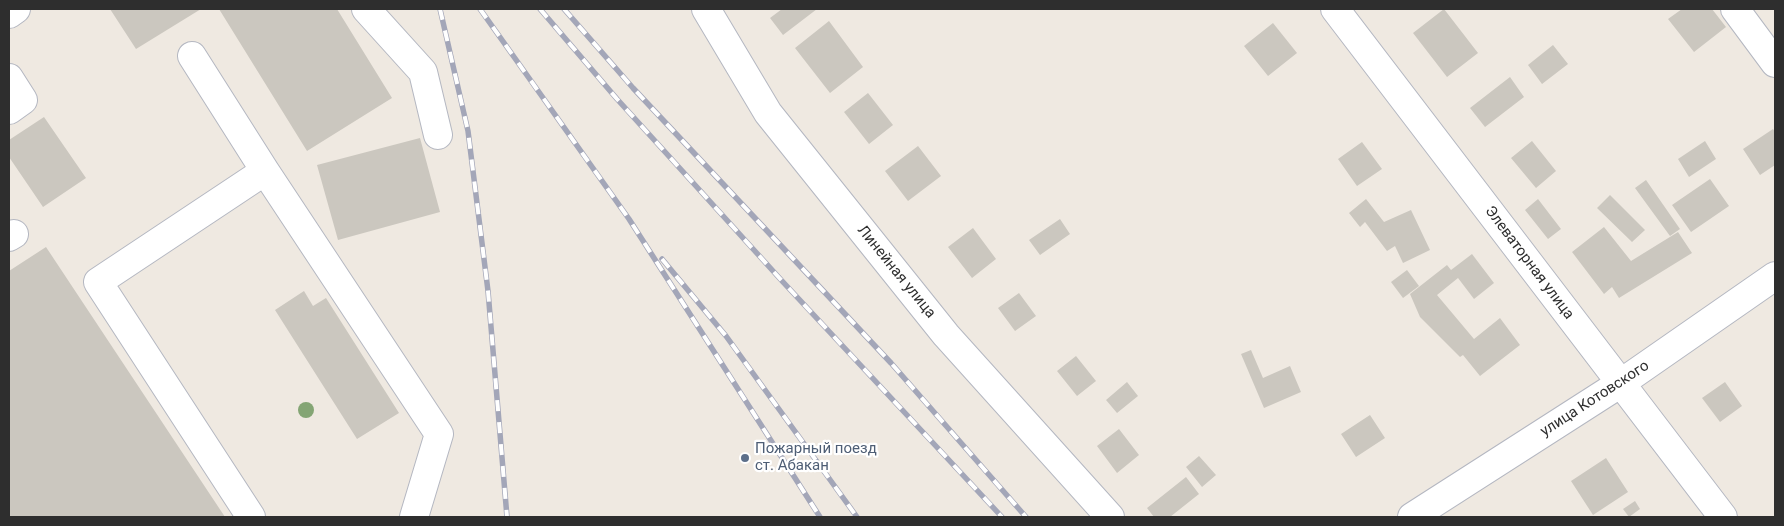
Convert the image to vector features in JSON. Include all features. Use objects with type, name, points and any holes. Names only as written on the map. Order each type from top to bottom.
[{"type":"street","points":[[9,14],[16,9]]},
{"type":"street","points":[[366,9],[423,72],[438,135]]},
{"type":"street","name":"Линейная улица","points":[[706,9],[768,113],[946,335],[1110,517]]},
{"type":"street","name":"Элеваторная улица","points":[[1335,9],[1723,517]]},
{"type":"street","points":[[1735,9],[1775,63]]},
{"type":"street","points":[[192,56],[265,171],[439,434],[414,517]]},
{"type":"street","points":[[9,78],[23,100],[9,110]]},
{"type":"street","points":[[251,517],[98,282],[265,171]]},
{"type":"street","name":"улица Котовского","points":[[1412,517],[1621,383],[1775,276]]},
{"type":"building","points":[[110,9],[201,9],[136,49]]},
{"type":"building","points":[[219,9],[337,9],[392,98],[307,151]]},
{"type":"building","points":[[782,9],[817,9],[783,35],[770,18]]},
{"type":"building","points":[[1444,9],[1478,53],[1447,77],[1413,33]]},
{"type":"building","points":[[1682,9],[1712,9],[1726,27],[1694,52],[1668,19]]},
{"type":"building","points":[[829,21],[863,67],[830,93],[795,48]]},
{"type":"building","points":[[1273,23],[1297,53],[1268,76],[1244,46]]},
{"type":"building","points":[[1553,45],[1568,64],[1542,84],[1528,65]]},
{"type":"building","points":[[1510,77],[1524,97],[1485,127],[1470,108]]},
{"type":"building","points":[[868,93],[893,125],[869,144],[844,112]]},
{"type":"building","points":[[44,117],[86,178],[43,207],[9,157],[9,140]]},
{"type":"building","points":[[1773,129],[1775,132],[1775,165],[1760,175],[1743,149]]},
{"type":"building","points":[[420,138],[440,212],[338,240],[317,165]]},
{"type":"building","points":[[1532,141],[1556,171],[1536,188],[1511,158]]},
{"type":"building","points":[[1705,141],[1716,159],[1689,177],[1678,159]]},
{"type":"building","points":[[1362,142],[1382,169],[1357,186],[1338,159]]},
{"type":"building","points":[[918,146],[941,176],[908,201],[885,171]]},
{"type":"building","points":[[1710,179],[1729,206],[1691,232],[1672,205]]},
{"type":"building","points":[[1646,180],[1680,229],[1670,236],[1635,188]]},
{"type":"building","points":[[1610,195],[1645,230],[1632,242],[1597,208]]},
{"type":"building","points":[[1366,199],[1384,222],[1411,210],[1430,250],[1403,263],[1395,246],[1387,251],[1365,222],[1360,227],[1349,213]]},
{"type":"building","points":[[1538,199],[1561,229],[1548,239],[1525,210]]},
{"type":"building","points":[[1060,219],[1070,234],[1040,255],[1029,240]]},
{"type":"building","points":[[1604,227],[1631,261],[1678,232],[1692,253],[1619,298],[1612,287],[1604,294],[1572,252]]},
{"type":"building","points":[[973,228],[996,259],[972,278],[948,247]]},
{"type":"building","points":[[46,247],[225,517],[9,517],[9,271]]},
{"type":"building","points":[[1472,254],[1494,283],[1474,299],[1458,278],[1437,295],[1474,339],[1500,318],[1520,345],[1480,376],[1463,355],[1460,357],[1420,317],[1410,294],[1447,265],[1451,270]]},
{"type":"building","points":[[1407,270],[1419,286],[1403,298],[1391,282]]},
{"type":"building","points":[[304,291],[313,306],[326,298],[399,413],[357,439],[275,310]]},
{"type":"building","points":[[1019,293],[1036,316],[1015,331],[998,308]]},
{"type":"building","points":[[1251,350],[1263,378],[1290,366],[1301,392],[1264,408],[1241,354]]},
{"type":"building","points":[[1076,356],[1096,381],[1077,396],[1057,371]]},
{"type":"building","points":[[1127,382],[1138,396],[1117,413],[1106,400]]},
{"type":"building","points":[[1725,382],[1742,406],[1720,422],[1702,398]]},
{"type":"building","points":[[1370,415],[1385,438],[1356,457],[1341,434]]},
{"type":"building","points":[[1119,429],[1139,455],[1117,473],[1097,446]]},
{"type":"building","points":[[1199,456],[1216,475],[1202,487],[1186,467]]},
{"type":"building","points":[[1606,458],[1628,492],[1593,515],[1571,481]]},
{"type":"building","points":[[1186,477],[1199,494],[1170,517],[1154,517],[1147,508]]},
{"type":"building","points":[[1635,501],[1640,509],[1629,517],[1623,509]]},
{"type":"railway","points":[[440,9],[468,131],[488,291],[507,517]]},
{"type":"railway","points":[[480,9],[629,219],[820,517]]},
{"type":"railway","points":[[540,9],[617,99],[783,282],[1002,517]]},
{"type":"railway","points":[[564,9],[633,88],[891,363],[1026,517]]},
{"type":"railway","points":[[662,259],[726,336],[857,517]]},
{"type":"place","name":"Пожарный поезд ст. Абакан","points":[[745,458]]}]
